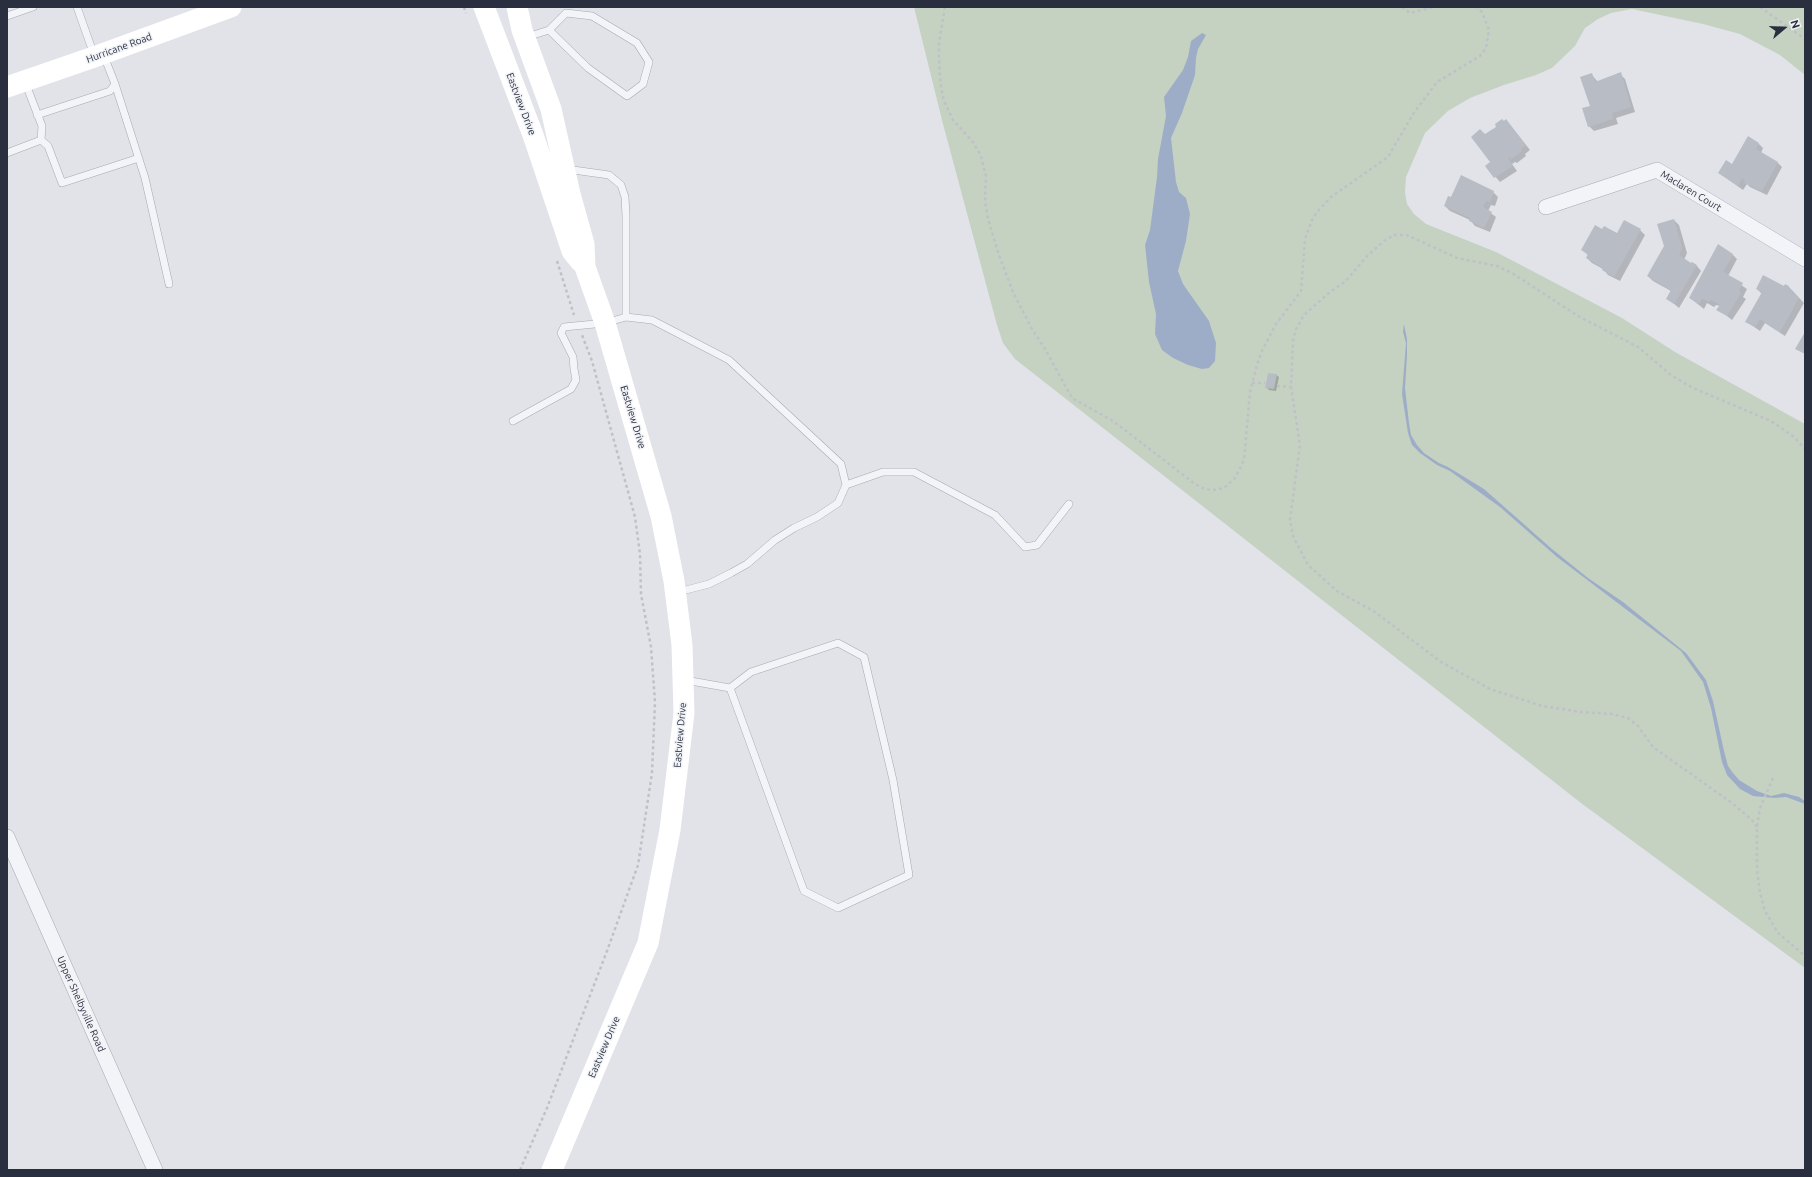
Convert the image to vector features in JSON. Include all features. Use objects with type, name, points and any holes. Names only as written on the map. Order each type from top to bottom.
[{"type":"street","name":"Hurricane Road","points":[[16,84],[99,56],[231,7]]},
{"type":"street","name":"Eastview Drive","points":[[517,7],[525,38],[551,109],[584,244],[585,267],[605,323],[661,516],[675,592],[682,645],[684,713],[670,830],[648,943],[552,1170]]},
{"type":"street","name":"Eastview Drive","points":[[475,11],[533,135],[572,251],[585,267]]},
{"type":"street","name":"Maclaren Court","points":[[1546,207],[1657,170],[1805,259]]},
{"type":"street","name":"Upper Shelbyville Road","points":[[7,837],[155,1170]]},
{"type":"lane","points":[[7,16],[33,7]]},
{"type":"lane","points":[[77,7],[99,56],[115,84],[145,178],[169,284]]},
{"type":"lane","points":[[525,38],[549,30],[566,13],[592,16],[637,43],[649,62],[643,84],[627,96],[588,68],[549,30]]},
{"type":"lane","points":[[16,84],[37,115],[42,126],[41,140]]},
{"type":"lane","points":[[37,115],[110,91],[115,84]]},
{"type":"lane","points":[[41,140],[48,146],[62,183],[139,158]]},
{"type":"lane","points":[[7,153],[41,140]]},
{"type":"lane","points":[[565,169],[609,175],[621,185],[625,197],[626,216],[626,317]]},
{"type":"lane","points":[[513,421],[571,389],[576,380],[572,358],[561,333],[564,327],[578,324],[605,323],[626,317],[652,320],[729,360],[841,464],[846,485],[838,503],[817,517],[794,528],[775,540],[747,564],[731,573],[709,584],[675,592]]},
{"type":"lane","points":[[846,485],[883,472],[914,472],[995,515],[1025,547],[1037,545],[1069,504]]},
{"type":"lane","points":[[683,679],[730,688],[751,672],[838,643],[864,657],[893,780],[908,875],[838,908],[804,891],[730,688]]},
{"type":"path","points":[[464,7],[475,11]]},
{"type":"path","points":[[945,7],[939,60],[941,88],[944,101],[953,120],[973,142],[981,156],[986,176],[985,201],[988,219],[998,255],[1013,292],[1032,329],[1045,349],[1072,398],[1113,421],[1195,484],[1205,489],[1218,490],[1235,478],[1244,460],[1252,383],[1262,351],[1268,339],[1276,324],[1301,291],[1305,239],[1312,220],[1317,212],[1331,197],[1388,157],[1413,114],[1437,82],[1480,56],[1486,48],[1489,30],[1482,12],[1477,7]]},
{"type":"path","points":[[1402,7],[1410,13],[1432,7]]},
{"type":"path","points":[[1760,7],[1805,39]]},
{"type":"path","points":[[1757,827],[1752,820],[1732,803],[1652,747],[1638,726],[1628,718],[1612,714],[1581,712],[1542,706],[1490,689],[1441,662],[1375,612],[1353,601],[1323,580],[1308,565],[1293,536],[1290,520],[1300,445],[1291,387],[1293,341],[1296,329],[1304,315],[1330,292],[1345,282],[1366,257],[1384,241],[1394,235],[1407,235],[1457,258],[1497,266],[1512,273],[1578,316],[1638,347],[1671,375],[1693,388],[1772,421],[1794,437],[1805,449]]},
{"type":"path","points":[[520,1170],[547,1108],[638,865],[652,773],[655,702],[651,647],[641,594],[640,554],[635,517],[592,361],[557,260]]},
{"type":"path","points":[[1252,383],[1265,383]]},
{"type":"path","points":[[1277,386],[1291,387]]},
{"type":"path","points":[[1773,778],[1760,808],[1757,827],[1757,869],[1765,911],[1778,933],[1805,956]]},
{"type":"green space","points":[[914,7],[1805,7],[1805,75],[1780,55],[1740,34],[1703,24],[1632,9],[1611,13],[1598,19],[1585,28],[1575,46],[1552,68],[1470,98],[1448,111],[1425,133],[1406,177],[1405,192],[1407,204],[1414,214],[1426,224],[1496,252],[1622,318],[1675,352],[1805,424],[1805,968],[1581,803],[1015,359],[1003,343],[997,325],[943,124]]},
{"type":"water","points":[[1202,33],[1206,35],[1198,49],[1195,75],[1182,113],[1171,138],[1176,182],[1179,192],[1186,198],[1190,214],[1186,241],[1178,271],[1183,284],[1209,321],[1216,343],[1215,361],[1209,368],[1202,369],[1188,365],[1173,358],[1162,350],[1155,334],[1156,314],[1149,282],[1145,245],[1150,230],[1158,159],[1166,116],[1164,97],[1183,70],[1188,57],[1191,41]]},
{"type":"water","points":[[1404,324],[1407,339],[1405,388],[1411,435],[1417,445],[1424,453],[1439,463],[1484,489],[1552,549],[1588,578],[1623,602],[1686,653],[1706,680],[1713,701],[1728,766],[1733,773],[1739,780],[1757,791],[1771,796],[1784,793],[1799,797],[1805,801],[1805,804],[1786,797],[1775,798],[1753,796],[1740,789],[1727,775],[1722,762],[1711,708],[1703,682],[1681,651],[1557,557],[1500,507],[1450,471],[1437,465],[1420,453],[1412,445],[1408,433],[1402,394],[1406,343],[1403,332]]},
{"type":"building","points":[[1621,72],[1631,107],[1612,113],[1613,119],[1588,127],[1582,108],[1590,106],[1580,77],[1592,73],[1595,82]]},
{"type":"building","points":[[1502,119],[1504,121],[1506,119],[1526,145],[1521,149],[1522,151],[1511,159],[1510,157],[1508,158],[1513,166],[1494,178],[1485,166],[1490,162],[1471,137],[1480,129],[1485,134],[1496,127],[1495,124]]},
{"type":"building","points":[[1748,136],[1759,143],[1756,149],[1778,162],[1762,191],[1744,183],[1745,181],[1742,178],[1738,186],[1718,173],[1726,160],[1732,164]]},
{"type":"building","points":[[1461,175],[1494,191],[1490,202],[1486,201],[1483,207],[1492,212],[1484,228],[1469,221],[1470,218],[1444,206],[1448,196],[1451,197]]},
{"type":"building","points":[[1674,219],[1682,248],[1679,255],[1697,265],[1674,304],[1666,299],[1671,290],[1647,276],[1664,246],[1657,224]]},
{"type":"building","points":[[1624,220],[1641,229],[1614,277],[1602,270],[1603,268],[1586,258],[1588,254],[1581,250],[1595,225],[1602,229],[1604,226],[1617,233]]},
{"type":"building","points":[[1718,244],[1733,254],[1723,272],[1743,283],[1739,291],[1741,293],[1727,316],[1716,310],[1720,305],[1711,300],[1709,302],[1702,298],[1699,304],[1689,298]]},
{"type":"building","points":[[1763,275],[1784,286],[1785,284],[1789,286],[1788,288],[1793,291],[1792,293],[1799,298],[1780,332],[1760,319],[1755,327],[1745,322],[1762,292],[1756,289]]},
{"type":"building","points":[[1805,332],[1805,354],[1795,349]]},
{"type":"building","points":[[1268,373],[1277,374],[1274,389],[1265,388]]}]
